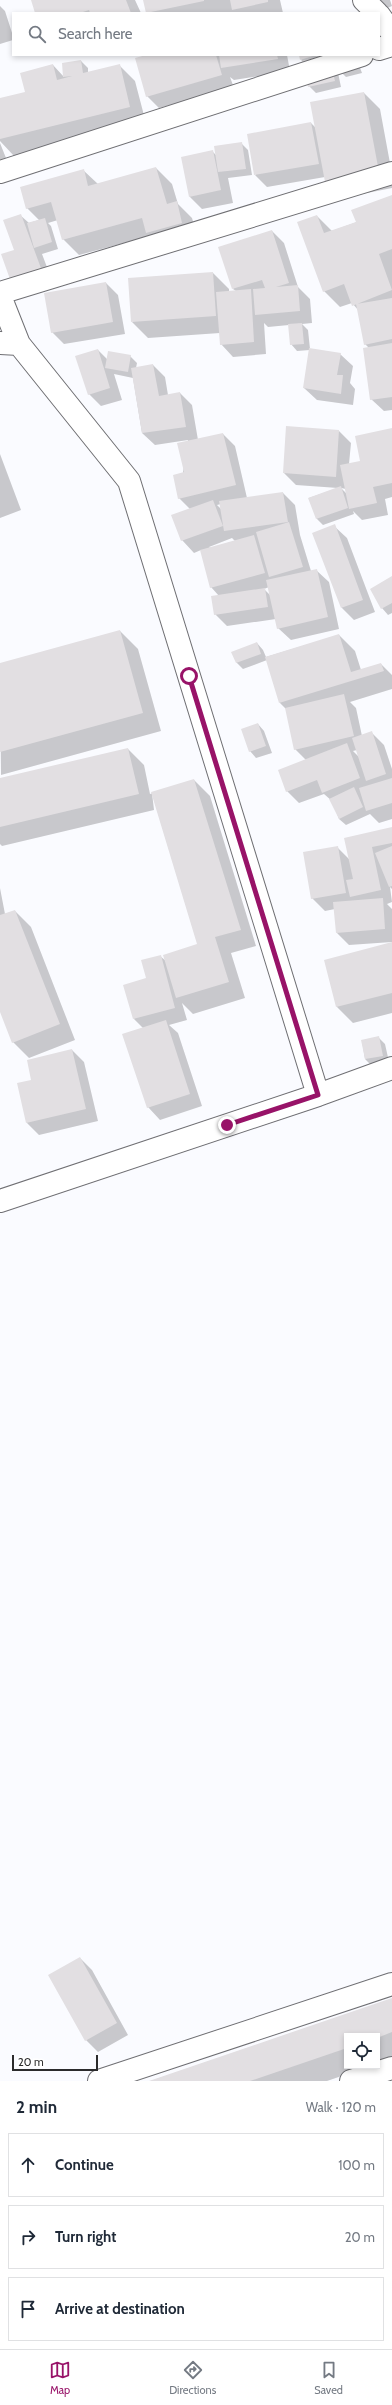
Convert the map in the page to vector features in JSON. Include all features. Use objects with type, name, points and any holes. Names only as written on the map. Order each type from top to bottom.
[{"type":"street","points":[[364,0],[376,12]]},
{"type":"street","points":[[380,16],[392,33]]},
{"type":"street","points":[[380,50],[392,45]]},
{"type":"street","points":[[0,172],[359,56]]},
{"type":"street","points":[[0,293],[392,173]]},
{"type":"street","points":[[0,296],[10,343],[129,481],[318,1095]]},
{"type":"street","points":[[0,1201],[318,1095],[392,1068]]},
{"type":"street","points":[[99,2081],[392,1984]]},
{"type":"street","points":[[351,2081],[392,2068]]},
{"type":"building","points":[[31,0],[126,0],[131,12],[90,12],[89,10],[83,12],[35,12]]},
{"type":"building","points":[[143,0],[204,0],[151,12],[146,12]]},
{"type":"building","points":[[230,0],[268,0],[268,2],[232,10]]},
{"type":"building","points":[[142,56],[216,56],[222,75],[146,97],[135,58]]},
{"type":"building","points":[[219,56],[277,56],[278,59],[221,68]]},
{"type":"building","points":[[299,56],[313,56],[300,60]]},
{"type":"building","points":[[329,56],[335,81],[308,87],[302,61]]},
{"type":"building","points":[[81,60],[83,73],[120,64],[130,107],[0,139],[0,98],[25,92],[20,73],[53,64],[57,80],[72,76],[63,77],[62,63]]},
{"type":"building","points":[[364,92],[379,172],[325,182],[310,102]]},
{"type":"building","points":[[311,122],[319,164],[254,175],[247,134]]},
{"type":"building","points":[[242,142],[246,169],[218,172],[214,146]]},
{"type":"building","points":[[213,150],[221,190],[189,197],[181,157]]},
{"type":"building","points":[[156,167],[167,204],[177,201],[182,223],[146,233],[142,218],[62,240],[51,202],[26,209],[20,187],[84,169],[88,186]]},
{"type":"building","points":[[392,195],[392,249],[379,254],[392,290],[352,306],[344,284],[323,292],[297,222],[317,215],[324,233],[356,222],[351,210]]},
{"type":"building","points":[[21,214],[42,271],[11,282],[1,254],[14,250],[3,220]]},
{"type":"building","points":[[45,218],[52,242],[34,248],[27,223]]},
{"type":"building","points":[[272,230],[289,283],[276,287],[298,285],[300,311],[255,315],[253,289],[265,288],[262,280],[232,289],[218,247]]},
{"type":"building","points":[[213,272],[216,316],[131,322],[128,278]]},
{"type":"building","points":[[106,282],[113,322],[51,333],[44,293]]},
{"type":"building","points":[[251,289],[254,342],[220,345],[216,292]]},
{"type":"building","points":[[392,298],[392,339],[364,345],[356,304]]},
{"type":"building","points":[[302,323],[304,344],[290,345],[288,324]]},
{"type":"building","points":[[392,343],[392,397],[370,400],[363,348]]},
{"type":"building","points":[[309,348],[341,353],[337,375],[343,375],[341,394],[303,388]]},
{"type":"building","points":[[98,349],[110,388],[88,395],[75,356]]},
{"type":"building","points":[[108,351],[131,355],[128,372],[105,368]]},
{"type":"building","points":[[153,364],[159,396],[180,392],[186,427],[142,433],[131,368]]},
{"type":"building","points":[[286,426],[339,430],[336,477],[283,473]]},
{"type":"building","points":[[392,428],[392,483],[373,487],[377,503],[349,509],[340,465],[360,461],[355,436]]},
{"type":"building","points":[[223,433],[236,485],[178,499],[173,475],[184,472],[177,443]]},
{"type":"building","points":[[341,486],[348,508],[316,519],[308,498]]},
{"type":"building","points":[[283,492],[288,522],[224,531],[219,501]]},
{"type":"building","points":[[213,500],[223,526],[181,541],[171,515]]},
{"type":"building","points":[[289,522],[303,567],[269,577],[256,532]]},
{"type":"building","points":[[335,524],[363,600],[341,608],[312,533]]},
{"type":"building","points":[[254,535],[265,573],[210,588],[200,550]]},
{"type":"building","points":[[317,569],[328,617],[277,629],[266,580]]},
{"type":"building","points":[[392,576],[392,603],[381,609],[370,589]]},
{"type":"building","points":[[265,588],[268,607],[214,615],[211,596]]},
{"type":"building","points":[[120,630],[143,713],[0,752],[0,663]]},
{"type":"building","points":[[339,634],[351,672],[381,663],[384,671],[279,703],[265,657]]},
{"type":"building","points":[[257,642],[261,654],[236,663],[231,652]]},
{"type":"building","points":[[344,694],[354,736],[294,750],[285,708]]},
{"type":"building","points":[[258,723],[266,746],[249,752],[241,729]]},
{"type":"building","points":[[372,731],[386,774],[366,781],[352,738]]},
{"type":"building","points":[[347,743],[360,778],[322,793],[317,780],[286,792],[278,770]]},
{"type":"building","points":[[128,748],[139,794],[0,827],[0,778]]},
{"type":"building","points":[[392,778],[392,803],[366,811],[359,788]]},
{"type":"building","points":[[194,779],[241,930],[215,937],[229,982],[176,998],[163,955],[197,944],[151,792]]},
{"type":"building","points":[[354,787],[363,807],[339,819],[329,799]]},
{"type":"building","points":[[392,827],[392,843],[372,847],[381,890],[350,897],[346,880],[353,879],[344,838]]},
{"type":"building","points":[[338,846],[346,893],[311,899],[303,852]]},
{"type":"building","points":[[392,846],[392,886],[389,887],[375,853]]},
{"type":"building","points":[[383,898],[385,929],[336,933],[333,902]]},
{"type":"building","points":[[15,910],[60,1024],[12,1043],[0,1012],[0,915]]},
{"type":"building","points":[[392,942],[392,993],[336,1007],[324,960]]},
{"type":"building","points":[[161,955],[175,1008],[133,1019],[123,985],[146,978],[141,960]]},
{"type":"building","points":[[166,1020],[190,1094],[147,1108],[122,1034]]},
{"type":"building","points":[[379,1036],[383,1056],[365,1059],[361,1040]]},
{"type":"building","points":[[72,1049],[86,1109],[26,1123],[17,1083],[31,1080],[27,1060]]},
{"type":"building","points":[[80,1957],[117,2023],[85,2041],[48,1975]]},
{"type":"building","points":[[392,1998],[392,2032],[380,2037],[380,2033],[344,2033],[344,2049],[250,2081],[149,2081]]},
{"type":"route","points":[[189,676],[318,1095],[227,1125]]}]
